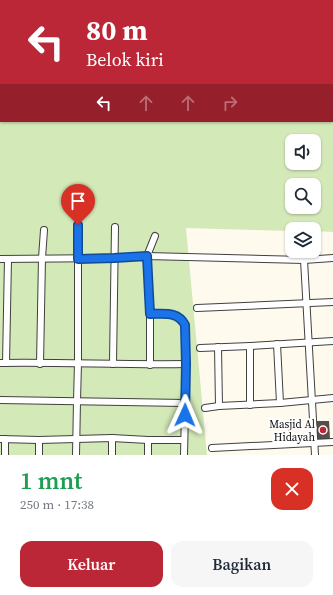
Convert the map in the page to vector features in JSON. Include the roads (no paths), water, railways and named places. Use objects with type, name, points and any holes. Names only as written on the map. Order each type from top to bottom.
[{"type":"street","points":[[76,455],[78,225]]},
{"type":"street","points":[[114,364],[115,227]]},
{"type":"street","points":[[40,364],[44,230]]},
{"type":"street","points":[[150,365],[150,314],[147,256],[155,236]]},
{"type":"street","points":[[0,259],[78,259],[147,256],[304,260],[333,258]]},
{"type":"street","points":[[8,259],[3,363],[186,364]]},
{"type":"street","points":[[304,260],[315,455]]},
{"type":"street","points":[[197,308],[333,302]]},
{"type":"street","points":[[150,314],[172,314],[182,319],[185,325],[186,364],[184,455]]},
{"type":"street","points":[[200,348],[333,341]]},
{"type":"street","points":[[277,344],[280,403]]},
{"type":"street","points":[[250,346],[250,405]]},
{"type":"street","points":[[218,347],[219,406]]},
{"type":"street","points":[[205,408],[333,398]]},
{"type":"street","points":[[0,400],[185,403]]},
{"type":"street","points":[[5,455],[2,439],[76,440],[112,438],[184,440]]},
{"type":"street","points":[[112,438],[112,455]]},
{"type":"street","points":[[39,440],[39,455]]},
{"type":"street","points":[[148,440],[148,455]]},
{"type":"street","points":[[212,448],[333,442]]},
{"type":"place","name":"Masjid Al Hidayah","points":[[323,430]]}]
